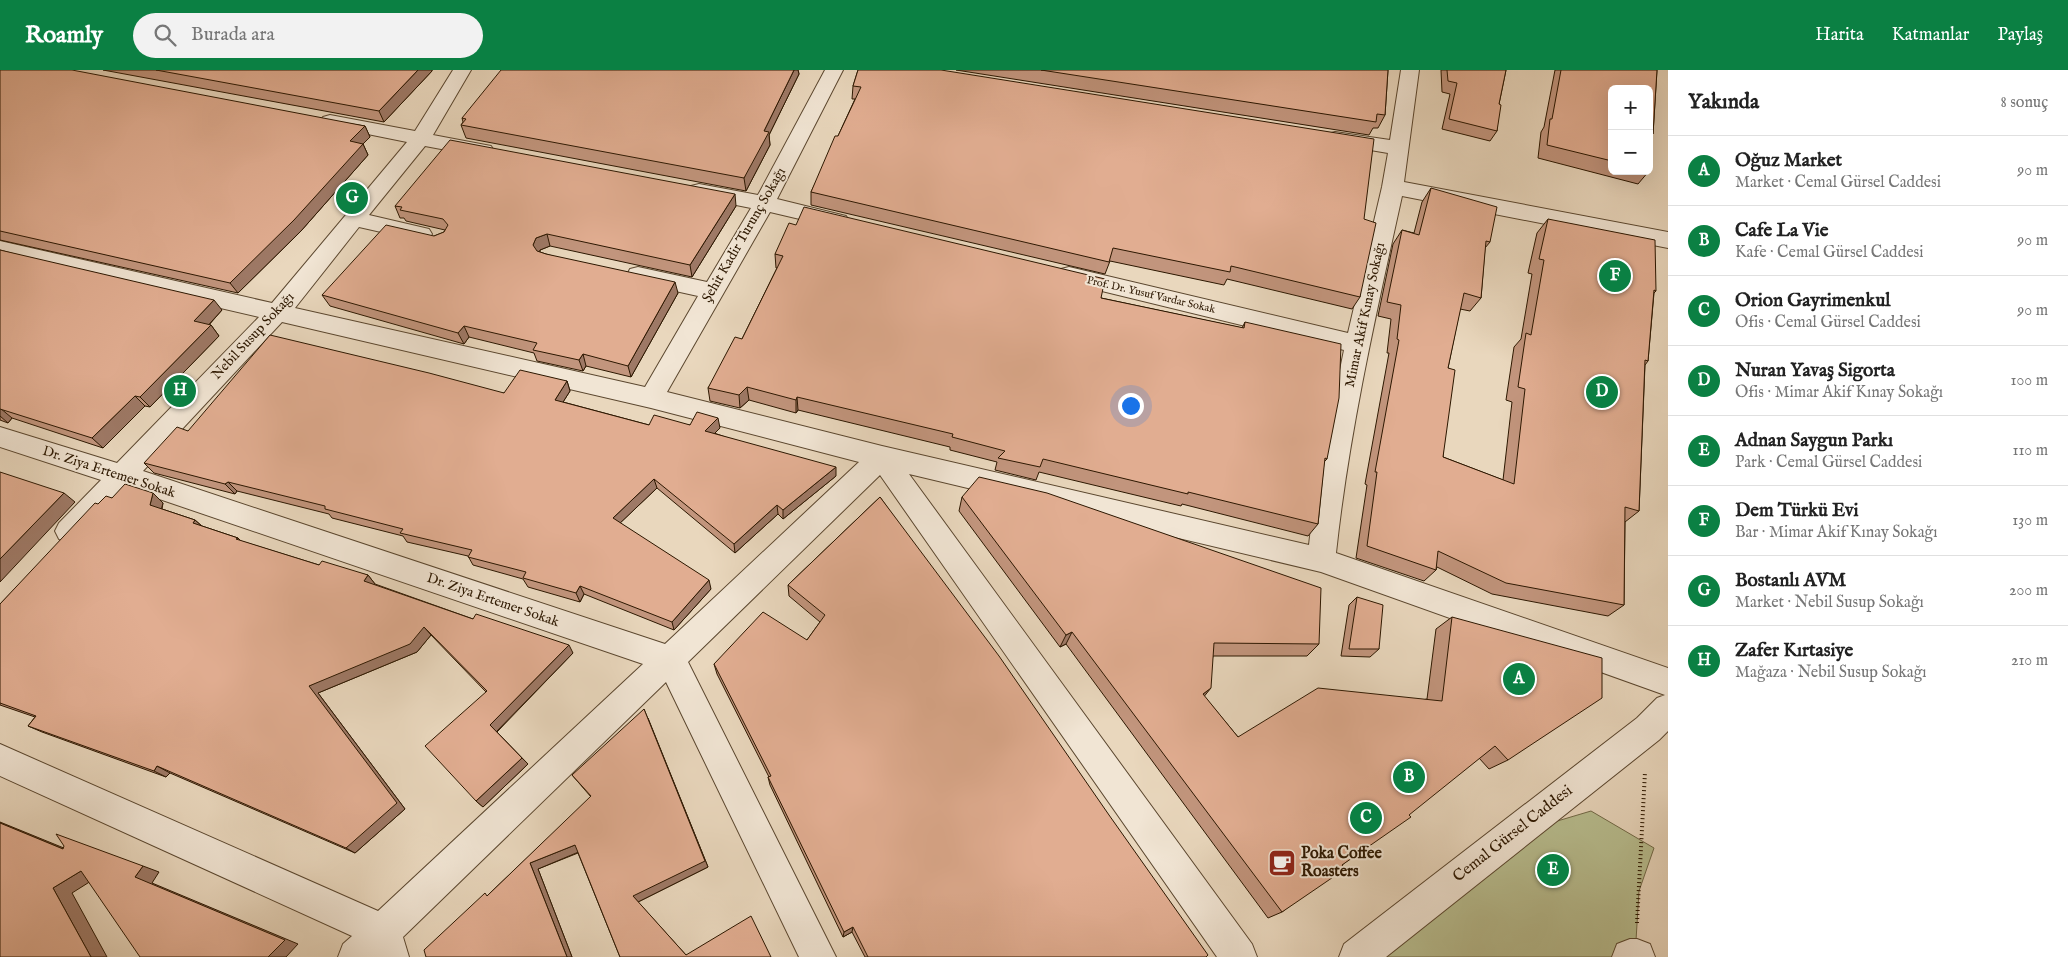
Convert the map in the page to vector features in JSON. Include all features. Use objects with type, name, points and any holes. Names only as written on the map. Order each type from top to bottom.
[{"type":"street","name":"Nebil Susup Sokağı","points":[[54,547],[278,312],[420,139],[462,70]]},
{"type":"street","name":"Şehit Kadir Turunç Sokağı","points":[[650,398],[764,203],[834,70]]},
{"type":"street","name":"Mimar Akif Kınay Sokağı","points":[[1322,560],[1329,493],[1357,344],[1393,187],[1410,70]]},
{"type":"street","points":[[314,118],[508,155]]},
{"type":"street","points":[[1320,135],[1398,148]]},
{"type":"street","points":[[675,186],[764,203],[859,226]]},
{"type":"street","points":[[1393,187],[1668,240]]},
{"type":"street","points":[[354,219],[440,238]]},
{"type":"street","points":[[0,249],[650,398],[882,457],[1322,560],[1668,682]]},
{"type":"street","points":[[617,270],[712,291]]},
{"type":"street","name":"Prof. Dr. Yusuf Vardar Sokak","points":[[1051,271],[1357,344]]},
{"type":"street","name":"Dr. Ziya Ertemer Sokak","points":[[0,438],[121,475],[671,660]]},
{"type":"street","points":[[356,957],[387,944],[671,660],[882,457]]},
{"type":"street","points":[[882,457],[1239,957]]},
{"type":"street","points":[[671,660],[818,957]]},
{"type":"street","name":"Cemal Gürsel Caddesi","points":[[1357,957],[1658,719]]},
{"type":"street","points":[[0,760],[387,944]]},
{"type":"path","points":[[1634,957],[1658,719]]},
{"type":"green space","points":[[1591,811],[1654,848],[1639,891],[1635,957],[1361,957],[1507,836]]},
{"type":"building","points":[[0,70],[72,70],[365,126],[350,141],[363,144],[294,220],[230,283],[0,231]]},
{"type":"building","points":[[156,70],[418,70],[379,111]]},
{"type":"building","points":[[501,70],[794,70],[764,131],[769,132],[744,178],[461,125],[466,119],[462,118]]},
{"type":"building","points":[[858,70],[941,70],[1374,139],[1364,219],[1376,223],[1360,297],[1231,266],[1230,272],[1113,248],[1109,262],[811,192],[835,136],[838,136],[861,87],[853,86]]},
{"type":"building","points":[[1041,70],[1388,70],[1385,115],[1377,114],[1376,122]]},
{"type":"building","points":[[1447,70],[1506,70],[1499,104],[1501,105],[1497,131],[1449,119],[1457,83],[1448,81]]},
{"type":"building","points":[[1561,70],[1657,70],[1653,134],[1653,85],[1608,85],[1608,160],[1547,145],[1550,119],[1552,119]]},
{"type":"building","points":[[450,140],[735,194],[690,265],[547,234],[536,238],[533,245],[537,251],[546,254],[675,282],[628,366],[583,354],[579,360],[533,350],[537,343],[464,326],[458,333],[322,295],[386,225],[434,236],[444,232],[448,225],[443,219],[400,210],[402,207],[395,206]]},
{"type":"building","points":[[1431,188],[1497,207],[1490,242],[1486,241],[1481,298],[1464,293],[1448,368],[1455,370],[1443,457],[1514,484],[1525,389],[1518,387],[1526,333],[1531,335],[1544,260],[1539,259],[1548,219],[1655,240],[1656,291],[1654,290],[1648,361],[1645,360],[1639,511],[1625,507],[1624,605],[1506,583],[1438,551],[1436,570],[1367,546],[1377,472],[1375,472],[1399,340],[1397,339],[1401,305],[1387,302],[1402,230],[1419,235]]},
{"type":"building","points":[[804,207],[1105,279],[1101,298],[1244,328],[1245,322],[1341,344],[1339,398],[1327,459],[1325,458],[1318,524],[1043,459],[1040,467],[998,458],[1005,451],[952,437],[953,434],[797,397],[796,400],[747,387],[739,395],[708,388],[735,337],[742,339],[783,256],[775,254],[789,223],[796,225]]},
{"type":"building","points":[[0,250],[214,300],[194,321],[211,325],[140,397],[135,396],[92,438],[0,409]]},
{"type":"building","points":[[270,335],[504,393],[520,370],[567,381],[555,400],[649,425],[654,415],[690,425],[697,412],[718,418],[705,431],[836,467],[783,510],[777,505],[734,544],[654,479],[613,518],[709,580],[672,622],[580,586],[576,593],[523,578],[526,572],[468,557],[472,550],[400,533],[403,529],[325,509],[325,506],[228,482],[225,484],[144,463],[177,427],[188,431]]},
{"type":"building","points":[[0,472],[64,493],[0,559]]},
{"type":"building","points":[[979,477],[1047,493],[1321,588],[1319,644],[1214,643],[1211,688],[1203,694],[1238,737],[1318,688],[1442,701],[1452,617],[1602,658],[1602,698],[1508,760],[1495,746],[1409,815],[1411,817],[1342,865],[1345,869],[1282,912],[1072,632],[1066,635],[962,497]]},
{"type":"building","points":[[125,484],[153,493],[150,505],[195,520],[193,523],[238,538],[236,539],[319,565],[322,561],[368,575],[364,581],[473,619],[476,614],[569,645],[490,725],[522,758],[476,801],[425,746],[487,691],[424,627],[410,644],[309,686],[397,803],[346,848],[157,766],[154,771],[28,726],[36,716],[0,703],[0,604],[95,503],[98,504],[106,496],[112,498]]},
{"type":"building","points":[[880,497],[999,656],[1208,955],[1206,957],[868,957],[853,927],[844,932],[768,777],[771,776],[714,664],[763,612],[807,640],[825,615],[788,585]]},
{"type":"building","points":[[1357,597],[1383,605],[1379,649],[1349,649]]},
{"type":"building","points":[[644,709],[705,861],[633,896],[686,955],[751,916],[771,957],[620,957],[575,845],[530,863],[567,957],[426,957],[424,950],[485,893],[487,896],[591,796],[572,775]]},
{"type":"building","points":[[0,823],[63,849],[64,846],[56,834],[143,866],[135,877],[285,940],[268,957],[140,957],[81,871],[53,888],[91,957],[0,957]]},
{"type":"place","name":"Bostanlı AVM","points":[[352,198]]},
{"type":"place","name":"Dem Türkü Evi","points":[[1615,276]]},
{"type":"place","name":"Zafer Kırtasiye","points":[[180,391]]},
{"type":"place","name":"Nuran Yavaş Sigorta","points":[[1602,392]]},
{"type":"place","name":"Oğuz Market","points":[[1519,679]]},
{"type":"place","name":"Cafe La Vie","points":[[1409,777]]},
{"type":"place","name":"Orion Gayrimenkul","points":[[1366,818]]},
{"type":"place","name":"Poka Coffee Roasters","points":[[1282,863]]},
{"type":"place","name":"Adnan Saygun Parkı","points":[[1553,870]]}]
